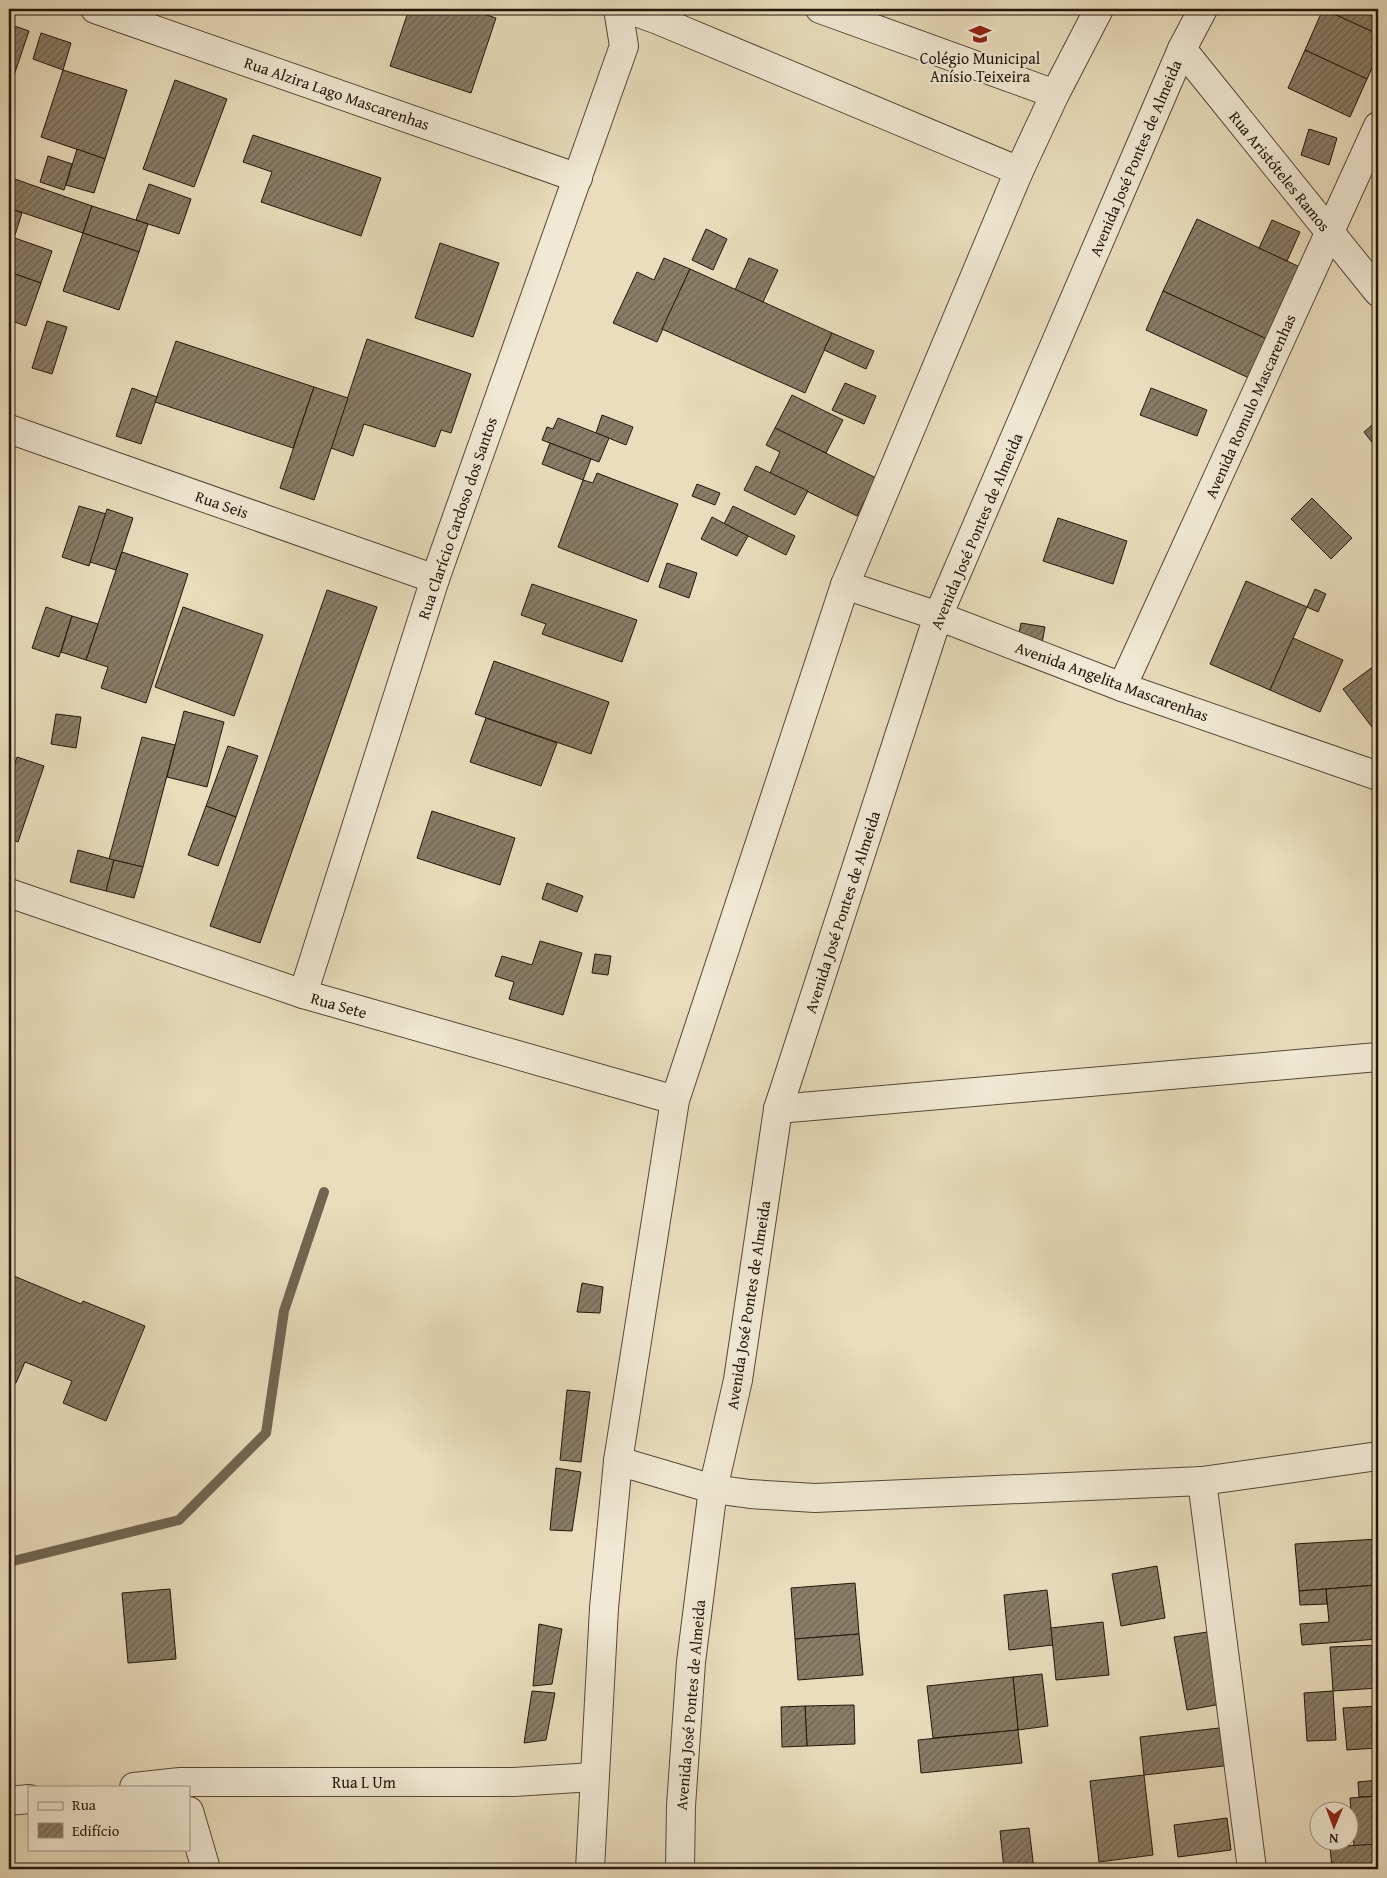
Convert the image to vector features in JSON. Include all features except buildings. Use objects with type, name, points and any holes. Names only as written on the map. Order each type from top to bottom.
[{"type":"street","name":"Rua Alzira Lago Mascarenhas","points":[[95,9],[578,178]]},
{"type":"street","name":"Rua Clarício Cardoso dos Santos","points":[[303,994],[435,578],[624,46],[618,9]]},
{"type":"street","points":[[628,9],[660,14],[1019,171]]},
{"type":"street","points":[[820,9],[1055,94]]},
{"type":"street","points":[[590,1869],[604,1608],[618,1462],[675,1100],[846,585],[1019,171],[1055,94],[1099,9]]},
{"type":"street","name":"Avenida José Pontes de Almeida","points":[[680,1869],[681,1806],[691,1662],[713,1489],[738,1380],[778,1109],[938,616],[1182,49],[1203,9]]},
{"type":"street","points":[[624,46],[660,14]]},
{"type":"street","name":"Rua Aristóteles Ramos","points":[[1182,49],[1378,292]]},
{"type":"street","name":"Avenida Romulo Mascarenhas","points":[[1122,687],[1378,126]]},
{"type":"street","name":"Rua Seis","points":[[9,429],[435,578]]},
{"type":"street","name":"Avenida Angelita Mascarenhas","points":[[846,585],[938,616],[1122,687],[1378,776]]},
{"type":"street","name":"Rua Sete","points":[[9,893],[303,994],[675,1100]]},
{"type":"street","points":[[778,1109],[1378,1058]]},
{"type":"street","points":[[618,1462],[713,1489],[750,1494],[815,1498],[1202,1481],[1378,1456]]},
{"type":"street","points":[[1202,1481],[1252,1869]]},
{"type":"street","name":"Rua L Um","points":[[150,1786],[181,1784],[514,1782],[594,1777]]},
{"type":"street","points":[[9,1801],[28,1799]]},
{"type":"street","points":[[190,1814],[206,1869]]},
{"type":"waterway","points":[[9,1562],[179,1520],[266,1433],[284,1311],[324,1192]]},
{"type":"place","name":"Colégio Municipal Anísio Teixeira","points":[[980,34]]}]
